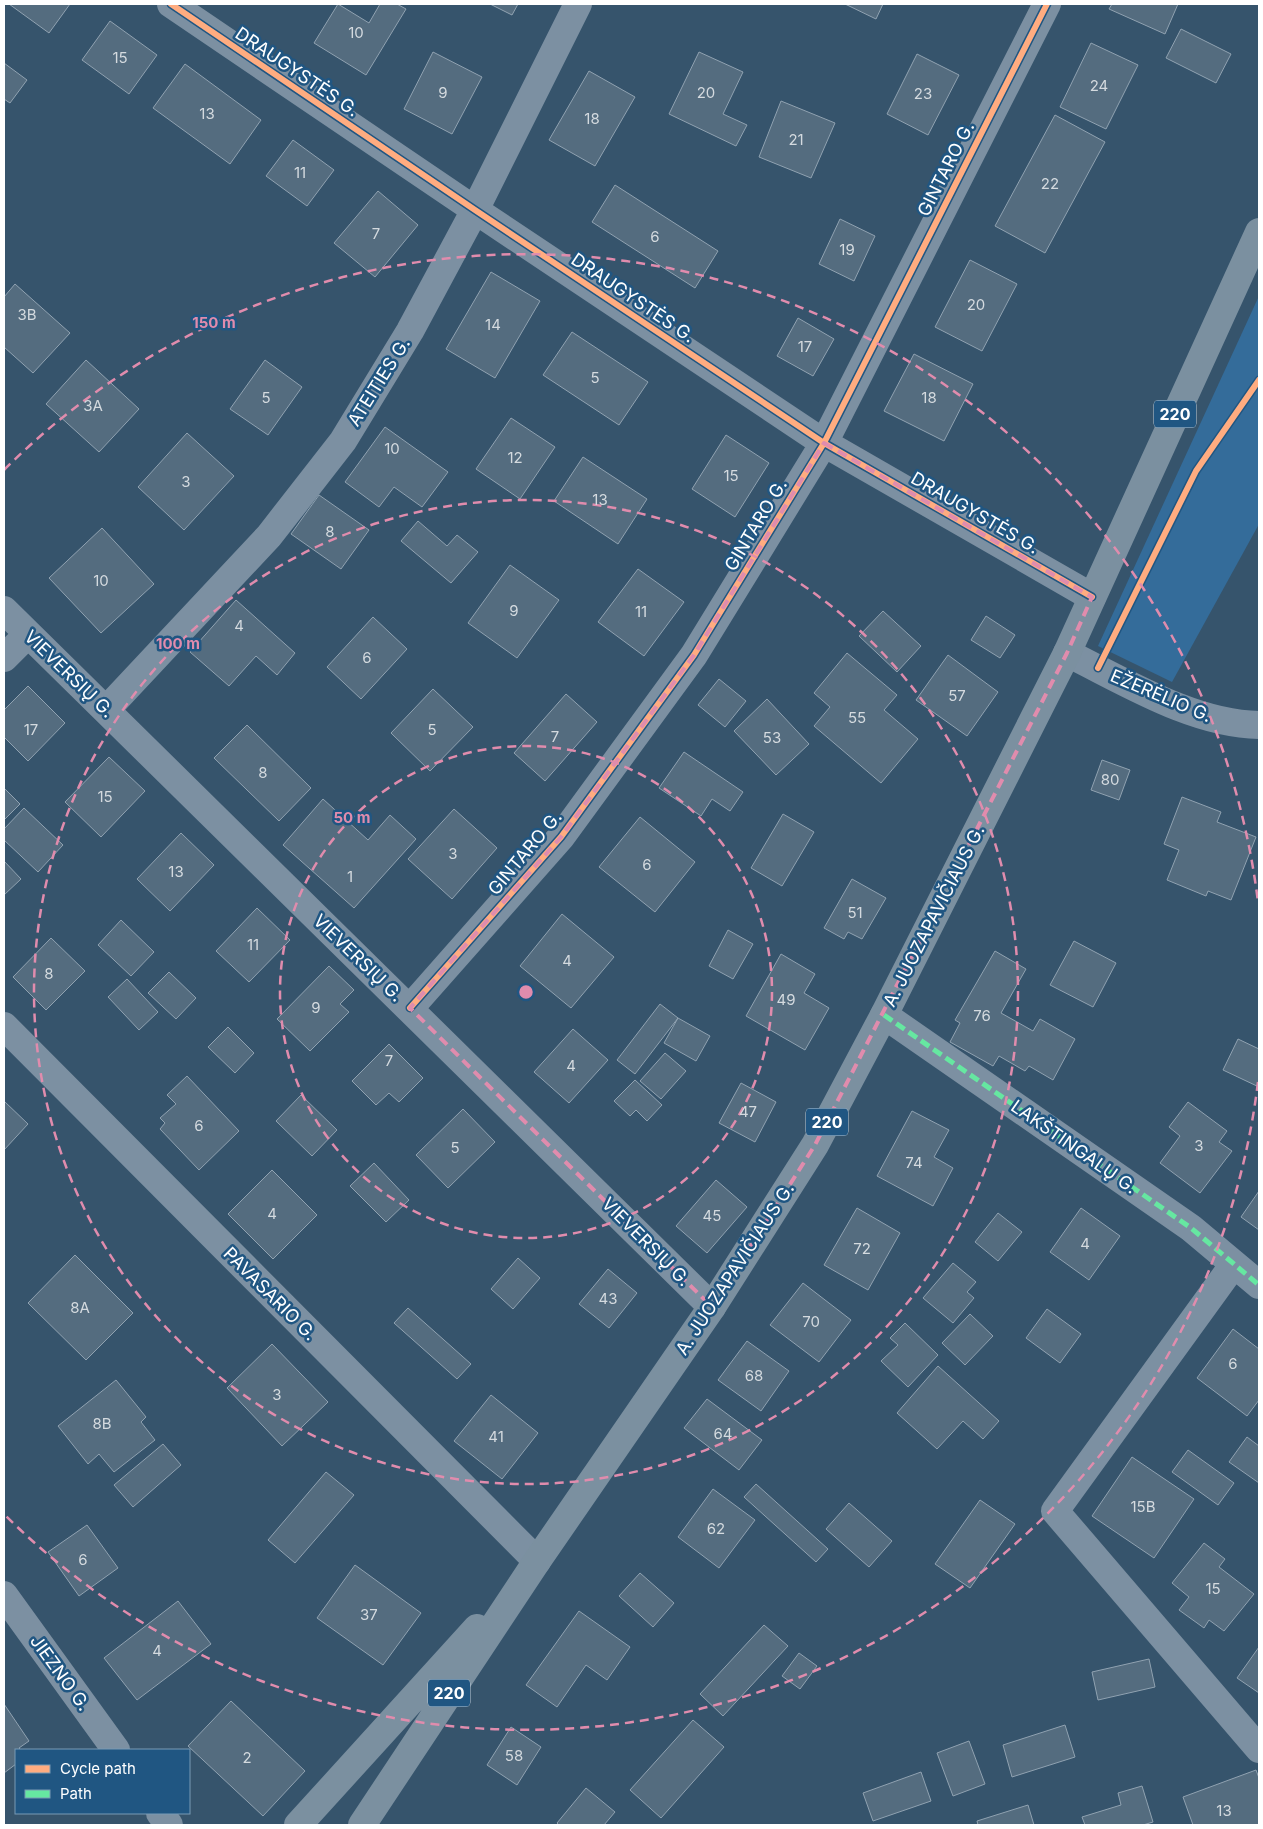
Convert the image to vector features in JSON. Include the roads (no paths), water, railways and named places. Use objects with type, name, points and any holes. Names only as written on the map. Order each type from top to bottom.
[{"type":"main road","name":"A. JUOZAPAVIČIAUS G.","points":[[362,1825],[537,1561],[712,1307],[815,1145],[884,1014],[1067,653],[1259,232]]},
{"type":"main road","name":"A. JUOZAPAVIČIAUS G.","points":[[298,1825],[537,1561]]},
{"type":"street","name":"DRAUGYSTĖS G.","points":[[171,4],[824,443],[1092,597]]},
{"type":"street","name":"ATEITIES G.","points":[[106,710],[269,536],[343,441],[410,331],[475,210],[578,4]]},
{"type":"street","name":"GINTARO G.","points":[[410,1008],[561,837],[694,656],[824,443],[1047,4]]},
{"type":"street","name":"VIEVERSIŲ G.","points":[[4,610],[712,1307]]},
{"type":"street","points":[[4,658],[28,634]]},
{"type":"street","name":"EŽERĖLIO G.","points":[[1067,653],[1174,705],[1205,717],[1238,724],[1259,725]]},
{"type":"street","name":"LAKŠTINGALŲ G.","points":[[884,1014],[1191,1228],[1259,1285]]},
{"type":"street","name":"PAVASARIO G.","points":[[4,1026],[537,1561]]},
{"type":"street","points":[[1234,1264],[1055,1512],[1259,1749]]},
{"type":"street","name":"JIEZNO G.","points":[[4,1595],[115,1749]]},
{"type":"street","points":[[161,1814],[169,1825]]}]
